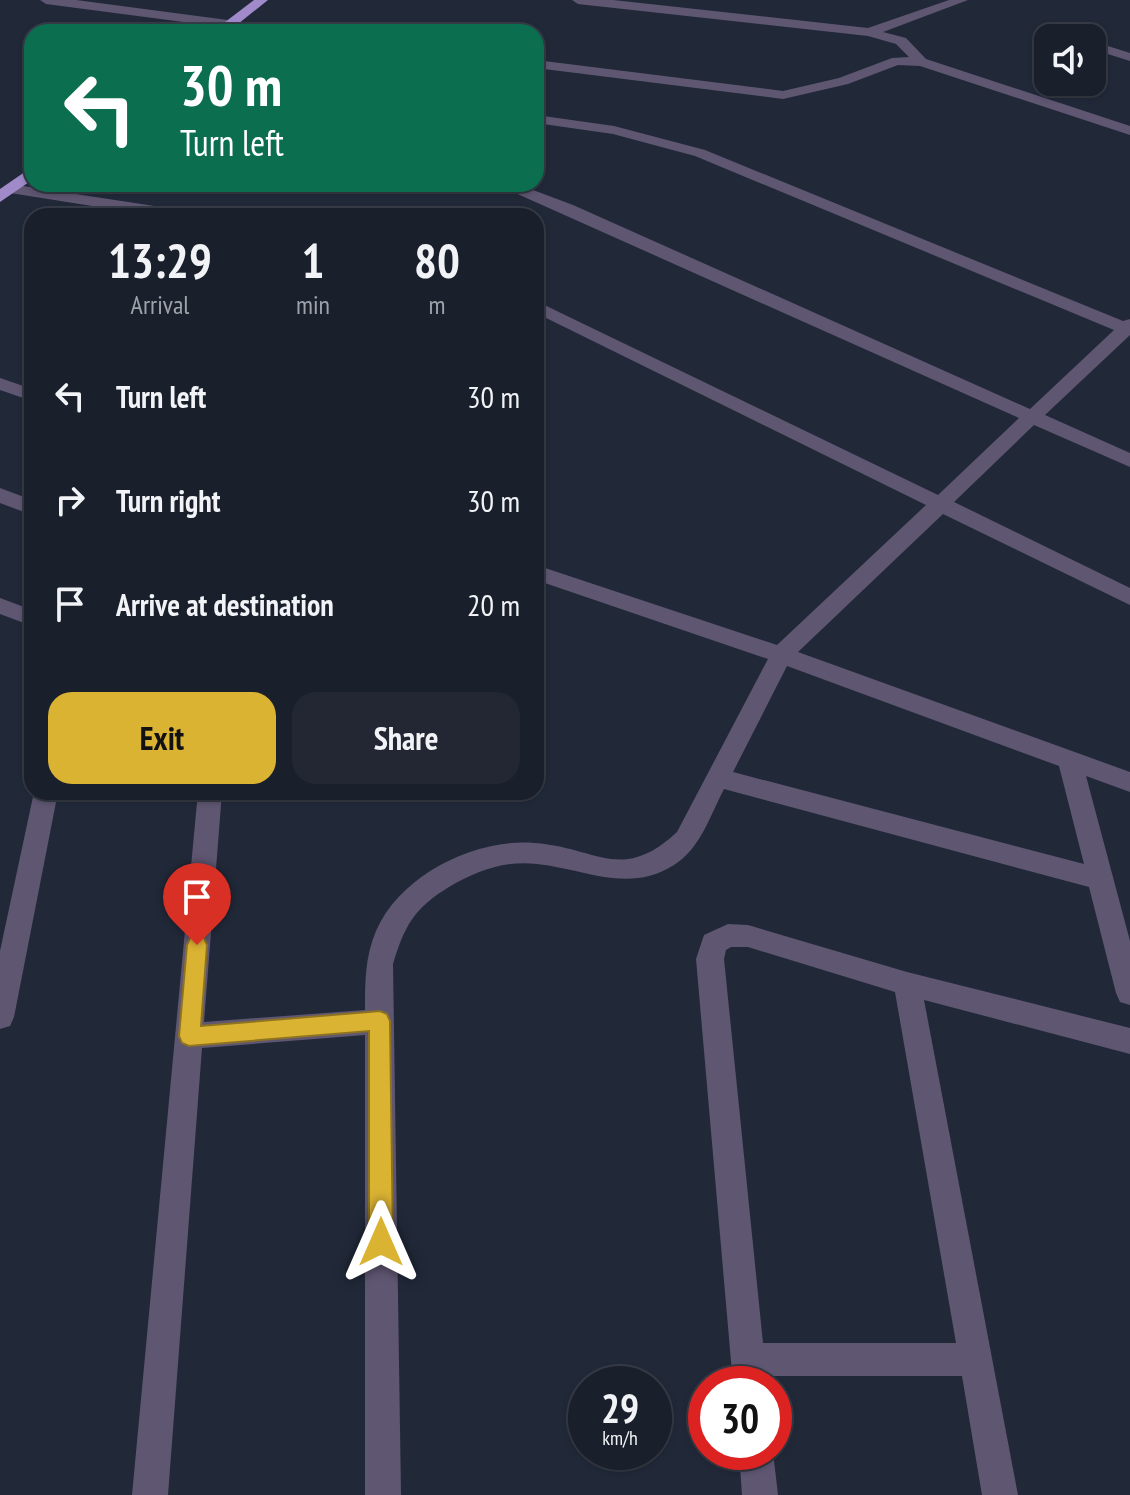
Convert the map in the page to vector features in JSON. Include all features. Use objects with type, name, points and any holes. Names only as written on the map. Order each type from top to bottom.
[{"type":"highway","points":[[229,24],[262,0]]},
{"type":"highway","points":[[5,193],[24,178]]},
{"type":"street","points":[[46,0],[199,24]]},
{"type":"street","points":[[578,0],[869,32],[901,41],[921,62]]},
{"type":"street","points":[[869,32],[962,0]]},
{"type":"street","points":[[1106,49],[1130,57]]},
{"type":"street","points":[[544,65],[783,95],[843,81],[897,61],[921,62],[1130,131]]},
{"type":"street","points":[[383,1495],[379,964],[390,929],[413,899],[443,876],[483,859],[533,852],[619,871],[647,868],[670,858],[686,839],[781,655],[1128,328],[700,153],[614,130],[544,120]]},
{"type":"street","points":[[524,192],[567,208],[1130,461]]},
{"type":"street","points":[[5,193],[124,208]]},
{"type":"street","points":[[544,310],[1130,597]]},
{"type":"street","points":[[0,384],[24,392]]},
{"type":"street","points":[[0,495],[24,505]]},
{"type":"street","points":[[544,575],[781,655],[1130,782]]},
{"type":"street","points":[[0,606],[24,615]]},
{"type":"street","points":[[1070,761],[1130,993]]},
{"type":"street","points":[[717,778],[1101,879]]},
{"type":"street","points":[[0,1017],[44,800]]},
{"type":"street","points":[[150,1495],[209,800]]},
{"type":"street","points":[[748,1366],[710,959],[714,943],[728,935],[748,936],[907,984],[1130,1041]]},
{"type":"street","points":[[907,984],[1000,1495]]},
{"type":"street","points":[[189,1036],[380,1021]]},
{"type":"street","points":[[792,1370],[975,1359]]},
{"type":"street","points":[[758,1470],[760,1495]]},
{"type":"route","points":[[197,945],[189,1036],[380,1021],[381,1242]]}]
